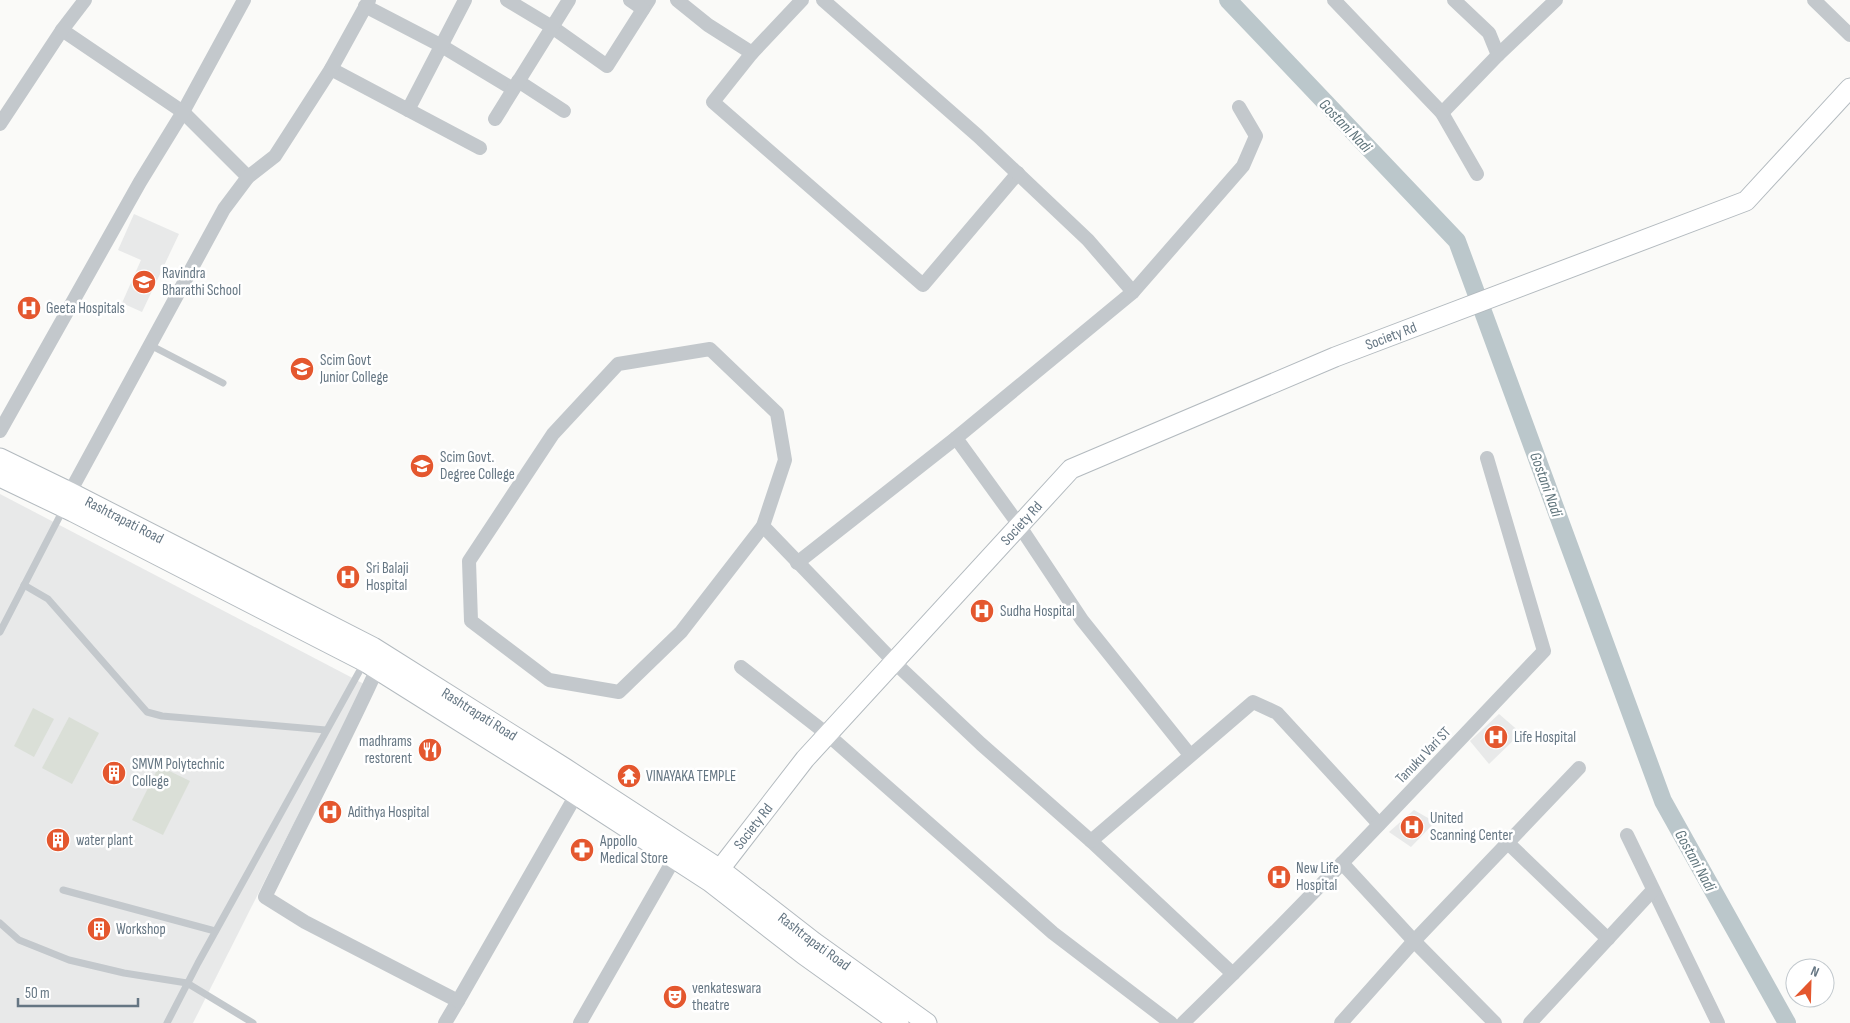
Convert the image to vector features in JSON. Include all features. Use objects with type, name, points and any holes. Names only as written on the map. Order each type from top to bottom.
[{"type":"street","points":[[0,124],[84,0]]},
{"type":"street","points":[[0,431],[140,182],[183,112],[244,0]]},
{"type":"street","points":[[408,110],[465,0]]},
{"type":"street","points":[[507,0],[552,27],[607,66],[646,4],[630,0]]},
{"type":"street","points":[[495,118],[570,0]]},
{"type":"street","points":[[677,0],[708,25],[752,53]]},
{"type":"street","points":[[802,0],[752,53],[713,102],[923,285],[1018,173]]},
{"type":"street","points":[[822,0],[1018,173],[1088,240],[1133,292]]},
{"type":"street","points":[[1334,0],[1442,113],[1477,174]]},
{"type":"street","points":[[1454,0],[1489,33],[1498,55]]},
{"type":"street","points":[[1442,113],[1498,55],[1556,0]]},
{"type":"street","points":[[1814,0],[1850,35]]},
{"type":"street","points":[[67,500],[224,209],[248,177],[274,156],[331,69],[367,3],[440,45],[564,111]]},
{"type":"street","points":[[62,30],[183,112],[248,177]]},
{"type":"street","points":[[331,69],[480,148]]},
{"type":"street","name":"Society Rd","points":[[720,869],[827,734],[1071,469],[1335,357],[1746,201],[1850,88]]},
{"type":"street","points":[[797,563],[956,438],[1133,292],[1243,166],[1256,136],[1239,107]]},
{"type":"street","points":[[710,349],[777,413],[785,460],[763,526],[681,632],[619,692],[549,680],[471,622],[469,561],[553,434],[618,364],[710,349]]},
{"type":"street","points":[[956,438],[1020,525],[1082,620],[1190,755]]},
{"type":"street","name":"Rashtrapati Road","points":[[0,458],[67,500],[372,659],[565,768],[678,852],[710,882],[804,955],[899,1023]]},
{"type":"street","name":"Tanuku Vari ST","points":[[1182,1023],[1342,863],[1544,651],[1487,458]]},
{"type":"street","name":"Rashtrapati Road","points":[[0,477],[67,500]]},
{"type":"street","points":[[763,526],[894,662],[981,744],[1091,841],[1233,974]]},
{"type":"street","points":[[372,659],[348,734],[302,822],[266,897],[305,922],[458,1001]]},
{"type":"street","name":"Rashtrapati Road","points":[[372,659],[576,795],[678,852],[720,869],[814,942],[927,1023]]},
{"type":"street","points":[[741,667],[827,734],[1053,933],[1172,1023]]},
{"type":"street","points":[[1091,841],[1253,702],[1277,713],[1379,824]]},
{"type":"street","points":[[1341,1023],[1414,941],[1579,768]]},
{"type":"street","points":[[446,1023],[576,795]]},
{"type":"street","points":[[1627,835],[1718,1023]]},
{"type":"street","points":[[1508,843],[1608,939]]},
{"type":"street","points":[[580,1023],[678,852]]},
{"type":"street","points":[[1342,863],[1414,941],[1495,1023]]},
{"type":"street","points":[[1530,1023],[1653,890]]},
{"type":"lane","points":[[150,345],[223,383]]},
{"type":"lane","points":[[0,632],[67,500]]},
{"type":"lane","points":[[24,585],[48,599],[147,712],[162,716],[326,730]]},
{"type":"lane","points":[[167,1023],[215,931],[326,730],[372,659]]},
{"type":"lane","points":[[63,890],[215,931]]},
{"type":"lane","points":[[0,924],[19,940],[69,960],[124,974],[187,983],[252,1023]]},
{"type":"shaded area","name":"Ravindra Bharathi School","points":[[134,214],[179,234],[142,312],[122,303],[141,260],[118,250]]},
{"type":"shaded area","points":[[0,494],[364,684],[193,1023],[0,1023]]},
{"type":"shaded area","points":[[33,708],[54,719],[34,757],[14,746]]},
{"type":"shaded area","name":"Life Hospital","points":[[1499,714],[1521,733],[1489,764],[1470,741]]},
{"type":"shaded area","points":[[69,717],[99,733],[72,784],[42,768]]},
{"type":"shaded area","points":[[159,766],[190,781],[163,835],[132,820]]},
{"type":"shaded area","name":"United Scanning Center","points":[[1414,810],[1435,822],[1411,847],[1389,832]]},
{"type":"waterway","name":"Gostani Nadi","points":[[1228,0],[1457,241],[1663,801],[1787,1023]]},
{"type":"place","name":"Ravindra Bharathi School","points":[[144,282]]},
{"type":"place","name":"Geeta Hospitals","points":[[29,308]]},
{"type":"place","name":"Scim Govt Junior College","points":[[302,369]]},
{"type":"place","name":"Scim Govt. Degree College","points":[[422,466]]},
{"type":"place","name":"Sri Balaji Hospital","points":[[348,577]]},
{"type":"place","name":"Sudha Hospital","points":[[982,611]]},
{"type":"place","name":"Life Hospital","points":[[1496,737]]},
{"type":"place","name":"madhrams restorent","points":[[430,750]]},
{"type":"place","name":"SMVM Polytechnic College","points":[[114,773]]},
{"type":"place","name":"VINAYAKA TEMPLE","points":[[629,776]]},
{"type":"place","name":"Adithya Hospital","points":[[330,812]]},
{"type":"place","name":"United Scanning Center","points":[[1412,827]]},
{"type":"place","name":"water plant","points":[[58,840]]},
{"type":"place","name":"Appollo Medical Store","points":[[582,850]]},
{"type":"place","name":"New Life Hospital","points":[[1279,877]]},
{"type":"place","name":"Workshop","points":[[99,929]]},
{"type":"place","name":"venkateswara theatre","points":[[675,997]]}]
